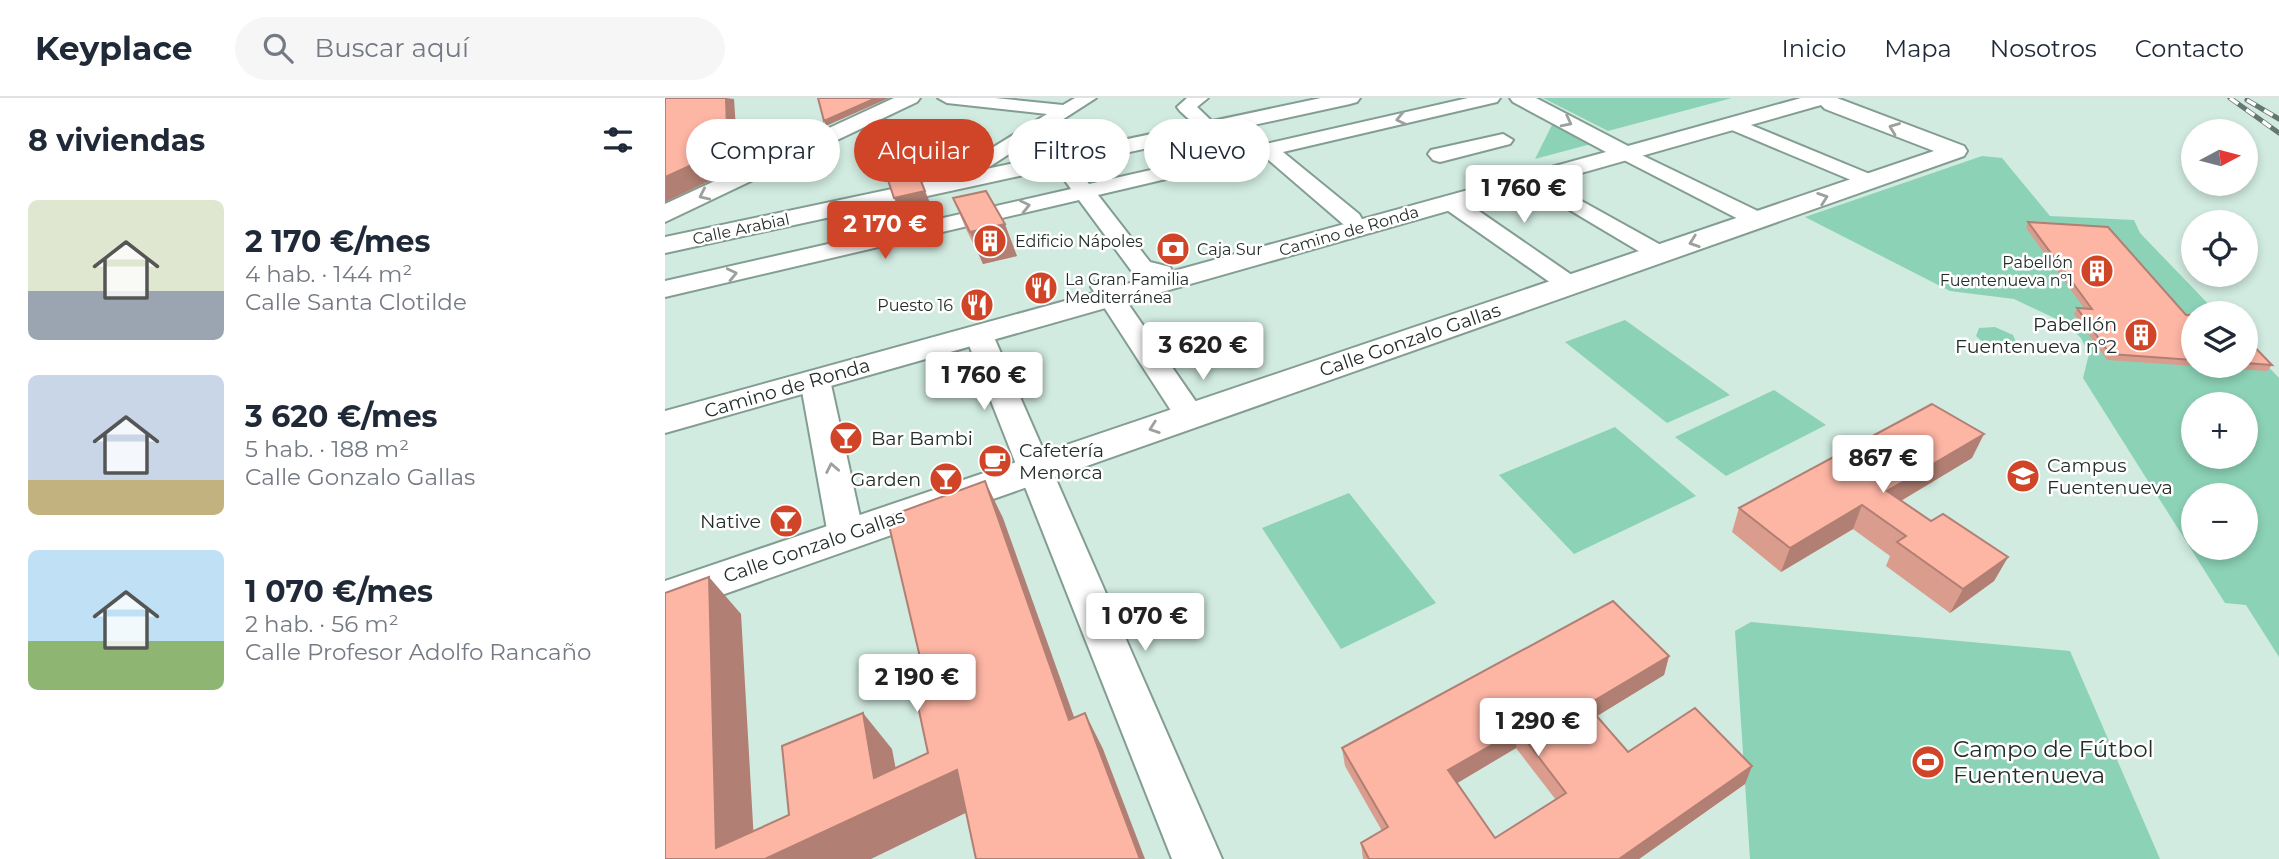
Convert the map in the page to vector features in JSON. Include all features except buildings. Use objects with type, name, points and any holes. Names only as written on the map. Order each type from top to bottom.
[{"type":"main road","points":[[665,214],[910,98]]},
{"type":"main road","name":"Calle Arabial","points":[[1252,119],[1350,98]]},
{"type":"main road","points":[[1520,98],[1621,150]]},
{"type":"main road","name":"Camino de Ronda","points":[[665,407],[1452,203],[1795,98]]},
{"type":"main road","name":"Camino de Ronda","points":[[665,422],[979,335],[1161,272],[1351,219],[1734,124],[1825,98]]},
{"type":"main road","name":"Calle Gonzalo Gallas","points":[[665,597],[1956,151],[1832,105],[1825,98]]},
{"type":"main road","name":"Calle Arabial","points":[[665,244],[958,182]]},
{"type":"street","points":[[947,98],[1065,111]]},
{"type":"street","points":[[994,155],[1087,98]]},
{"type":"street","points":[[1199,98],[1186,107],[1200,119]]},
{"type":"street","points":[[1270,150],[1491,98]]},
{"type":"street","points":[[1437,154],[1440,156],[1503,140],[1446,108]]},
{"type":"street","points":[[1734,124],[1870,181]]},
{"type":"street","points":[[1621,150],[1758,220]]},
{"type":"street","points":[[1270,152],[1351,219]]},
{"type":"street","points":[[665,289],[1081,191],[1144,179]]},
{"type":"street","points":[[1533,180],[1660,254]]},
{"type":"street","points":[[1075,182],[1142,268],[1161,272]]},
{"type":"street","points":[[1452,203],[1570,285]]},
{"type":"street","points":[[1108,292],[1190,416]]},
{"type":"street","points":[[979,335],[1197,859]]},
{"type":"street","points":[[815,380],[846,535]]},
{"type":"green space","points":[[1543,98],[1732,98],[1608,131]]},
{"type":"green space","points":[[1553,123],[1591,144],[1535,159]]},
{"type":"green space","points":[[1982,156],[2002,158],[2050,216],[2134,220],[2140,233],[2181,276],[2181,287],[2192,287],[2205,301],[2181,301],[2181,378],[2258,378],[2258,356],[2279,378],[2279,657],[2246,605],[2225,603],[2198,560],[2258,560],[2258,483],[2181,483],[2181,533],[2083,378],[2089,354],[2081,338],[2065,323],[2014,299],[1950,291],[1805,217]]},
{"type":"green space","points":[[1625,320],[1730,395],[1667,423],[1565,342]]},
{"type":"green space","points":[[1995,327],[2013,335],[2016,342],[2014,345],[1993,346],[1976,336],[1979,328]]},
{"type":"green space","points":[[1774,390],[1826,425],[1726,476],[1675,437]]},
{"type":"green space","points":[[1615,427],[1696,496],[1574,554],[1499,475]]},
{"type":"green space","points":[[1349,493],[1436,603],[1341,649],[1262,528]]},
{"type":"green space","name":"Campo de Fútbol Fuentenueva","points":[[1751,622],[2070,651],[2160,859],[1750,859],[1735,631]]},
{"type":"railway","points":[[2230,98],[2279,133]]},
{"type":"railway","points":[[2247,100],[2279,119]]},
{"type":"place","name":"Edificio Nápoles","points":[[990,241]]},
{"type":"place","name":"Caja Sur","points":[[1173,249]]},
{"type":"place","name":"Pabellón Fuentenueva nº1","points":[[2097,271]]},
{"type":"place","name":"La Gran Familia Mediterránea","points":[[1041,288]]},
{"type":"place","name":"Puesto 16","points":[[977,305]]},
{"type":"place","name":"Pabellón Fuentenueva nº2","points":[[2141,335]]},
{"type":"place","name":"Bar Bambi","points":[[846,438]]},
{"type":"place","name":"Cafetería Menorca","points":[[995,461]]},
{"type":"place","name":"Campus Fuentenueva","points":[[2023,476]]},
{"type":"place","name":"Garden","points":[[946,479]]},
{"type":"place","name":"Native","points":[[786,521]]},
{"type":"place","name":"Campo de Fútbol Fuentenueva","points":[[1928,762]]}]
